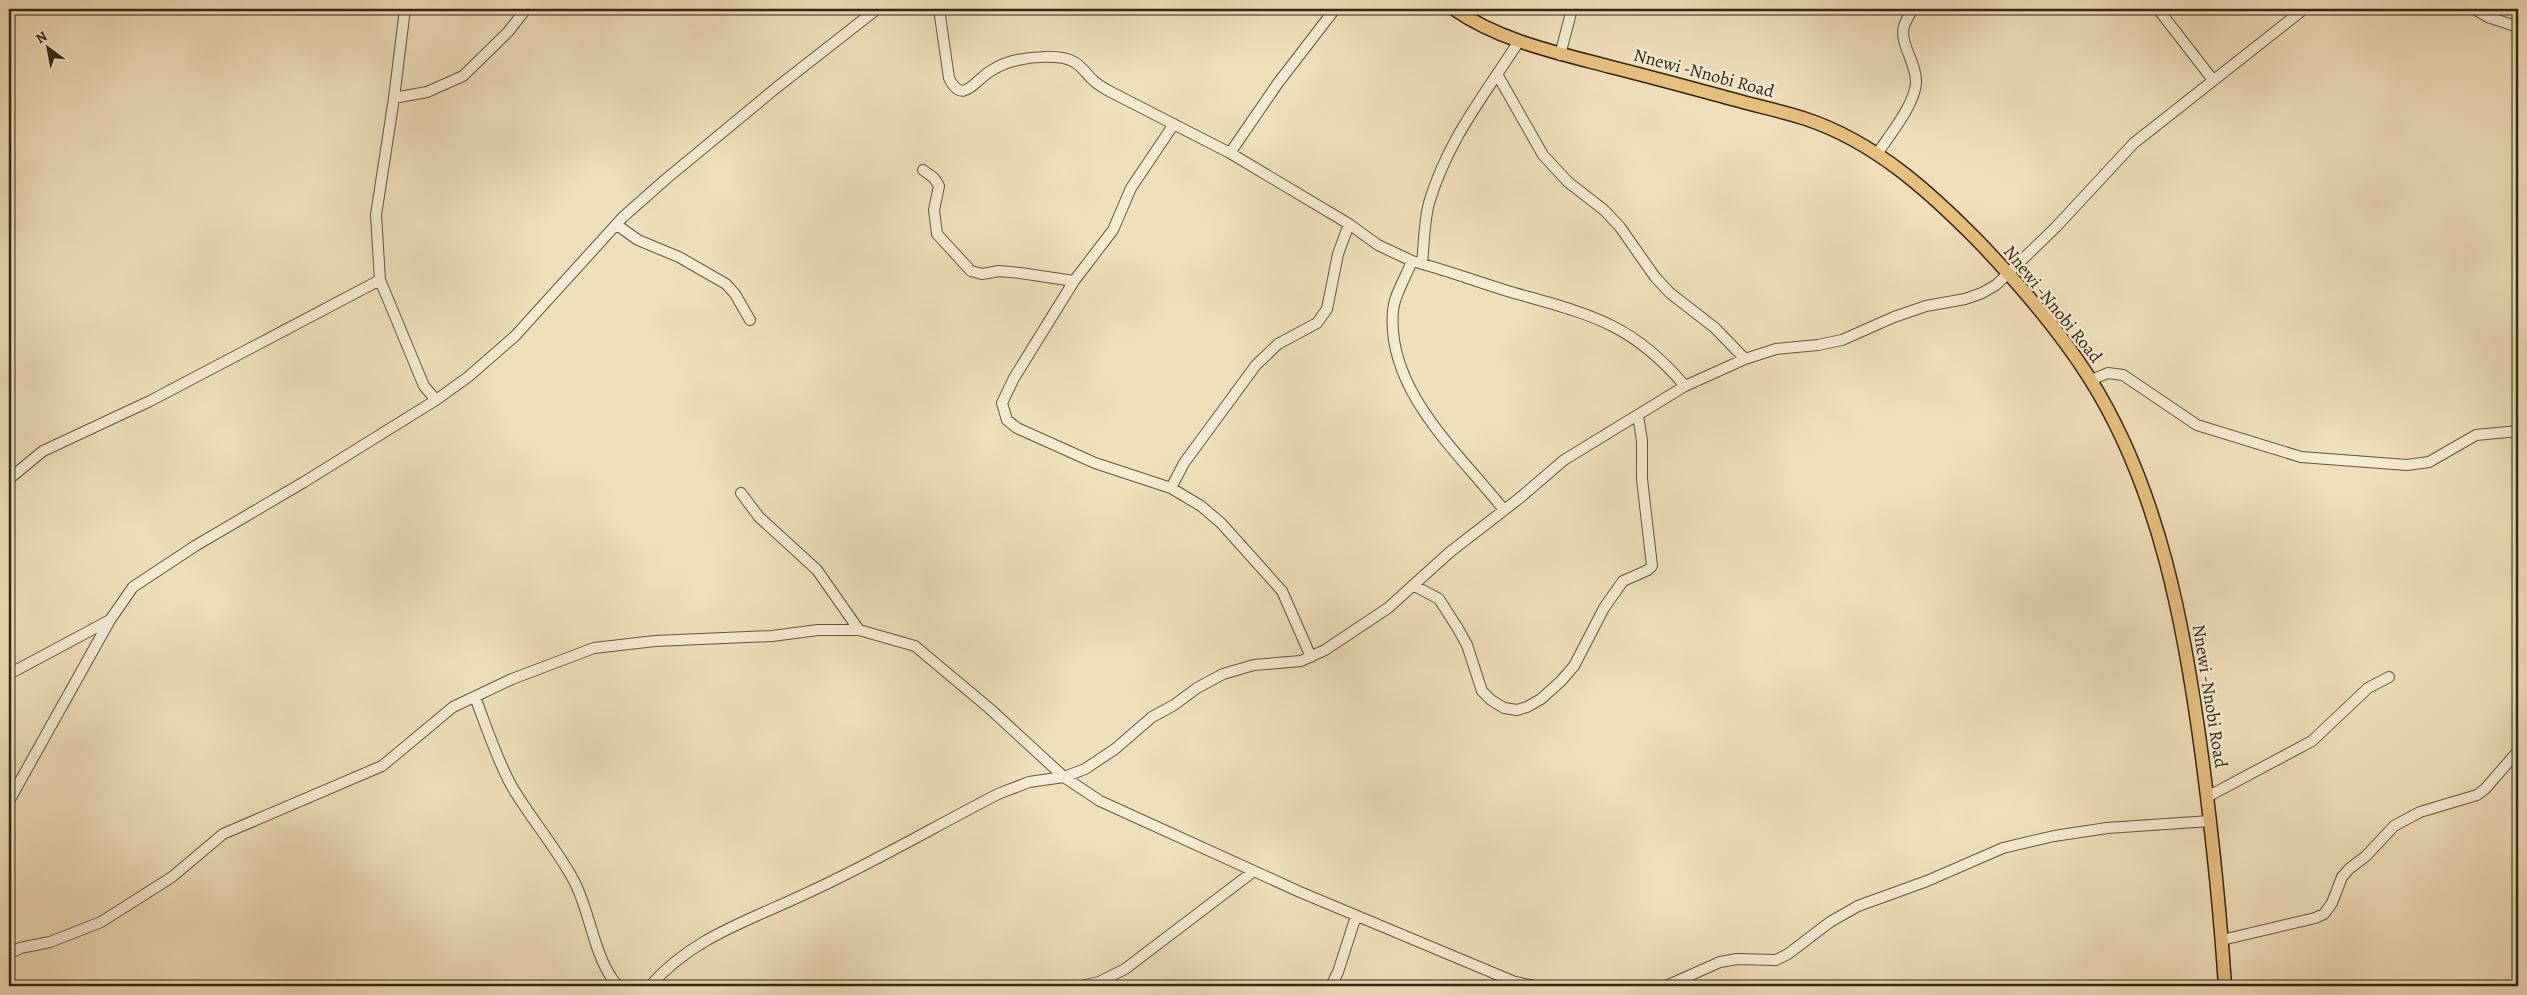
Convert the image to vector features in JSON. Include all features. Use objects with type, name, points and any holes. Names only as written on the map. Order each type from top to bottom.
[{"type":"main road","name":"Nnewi -Nnobi Road","points":[[1454,9],[1519,41],[1560,54],[1807,119],[1857,141],[1877,154],[1945,207],[2009,273],[2056,331],[2091,380],[2118,432],[2146,495],[2170,578],[2192,679],[2210,821],[2226,986]]},
{"type":"street","points":[[405,9],[394,98],[377,208],[380,280],[424,386],[436,400]]},
{"type":"street","points":[[394,98],[427,92],[463,76],[508,32],[526,9]]},
{"type":"street","points":[[9,801],[110,620],[133,587],[148,575],[436,400],[482,366],[514,336],[617,225],[666,179],[877,9]]},
{"type":"street","points":[[939,9],[949,78],[954,88],[960,91],[969,89],[988,73],[1003,64],[1019,59],[1057,58],[1073,61],[1094,81],[1109,91],[1230,153],[1349,224],[1378,245],[1417,263],[1566,306],[1619,327],[1664,360],[1685,386]]},
{"type":"street","points":[[1230,153],[1278,83],[1335,9]]},
{"type":"street","points":[[1560,54],[1572,9]]},
{"type":"street","points":[[1877,154],[1910,101],[1916,84],[1915,68],[1903,34],[1904,25],[1913,9]]},
{"type":"street","points":[[2158,9],[2213,80]]},
{"type":"street","points":[[650,986],[668,966],[702,942],[742,920],[805,894],[998,794],[1029,782],[1064,778],[1097,762],[1152,717],[1223,674],[1254,665],[1291,663],[1311,657],[1362,627],[1388,608],[1470,535],[1504,510],[1564,460],[1685,386],[1745,359],[1776,349],[1818,345],[1842,340],[1902,314],[1926,306],[1965,300],[1982,293],[2009,273],[2083,199],[2134,143],[2304,9]]},
{"type":"street","points":[[2474,9],[2488,17],[2518,27]]},
{"type":"street","points":[[1504,510],[1477,476],[1444,441],[1402,372],[1395,339],[1393,311],[1417,263],[1429,204],[1450,146],[1519,41]]},
{"type":"street","points":[[1497,74],[1543,155],[1568,182],[1604,210],[1620,227],[1655,277],[1670,293],[1715,328],[1745,359]]},
{"type":"street","points":[[1174,124],[1134,183],[1113,230],[1074,281],[1014,378],[1002,403],[1003,413],[1006,420],[1017,428],[1095,463],[1171,488],[1201,506],[1221,523],[1268,573],[1282,591],[1311,657]]},
{"type":"street","points":[[923,170],[934,178],[939,186],[934,210],[937,234],[971,271],[982,274],[1000,271],[1074,281]]},
{"type":"street","points":[[1171,488],[1184,463],[1256,365],[1278,344],[1317,323],[1327,309],[1333,288],[1338,254],[1349,224]]},
{"type":"street","points":[[617,225],[638,240],[679,257],[726,284],[735,294],[750,320]]},
{"type":"street","points":[[9,479],[35,456],[60,441],[150,401],[380,280]]},
{"type":"street","points":[[2091,380],[2108,373],[2123,375],[2197,425],[2301,457],[2407,465],[2428,462],[2476,435],[2518,431]]},
{"type":"street","points":[[1413,585],[1438,599],[1467,645],[1478,682],[1491,700],[1504,708],[1517,710],[1527,708],[1540,699],[1574,666],[1604,608],[1623,581],[1648,570],[1652,566],[1642,479],[1642,441],[1638,416]]},
{"type":"street","points":[[742,493],[759,517],[817,570],[859,630]]},
{"type":"street","points":[[9,674],[110,620]]},
{"type":"street","points":[[9,954],[20,948],[50,942],[102,922],[172,877],[223,834],[382,766],[453,707],[512,679],[594,648],[655,641],[772,636],[818,630],[859,630],[915,646],[1002,719],[1064,778],[1100,801],[1356,916],[1515,982],[1535,986]]},
{"type":"street","points":[[2207,797],[2312,741],[2368,688],[2389,677]]},
{"type":"street","points":[[475,696],[497,755],[511,784],[573,880],[586,905],[603,961],[611,978],[618,986]]},
{"type":"street","points":[[2222,940],[2316,918],[2324,914],[2332,903],[2342,877],[2366,856],[2387,832],[2407,818],[2438,806],[2477,795],[2518,751]]},
{"type":"street","points":[[1666,986],[1720,962],[1737,959],[1776,960],[1788,954],[1830,922],[1858,906],[2003,848],[2054,836],[2107,828],[2210,821]]},
{"type":"street","points":[[1081,986],[1099,982],[1124,969],[1254,871]]},
{"type":"street","points":[[1331,986],[1338,972],[1356,916]]}]
